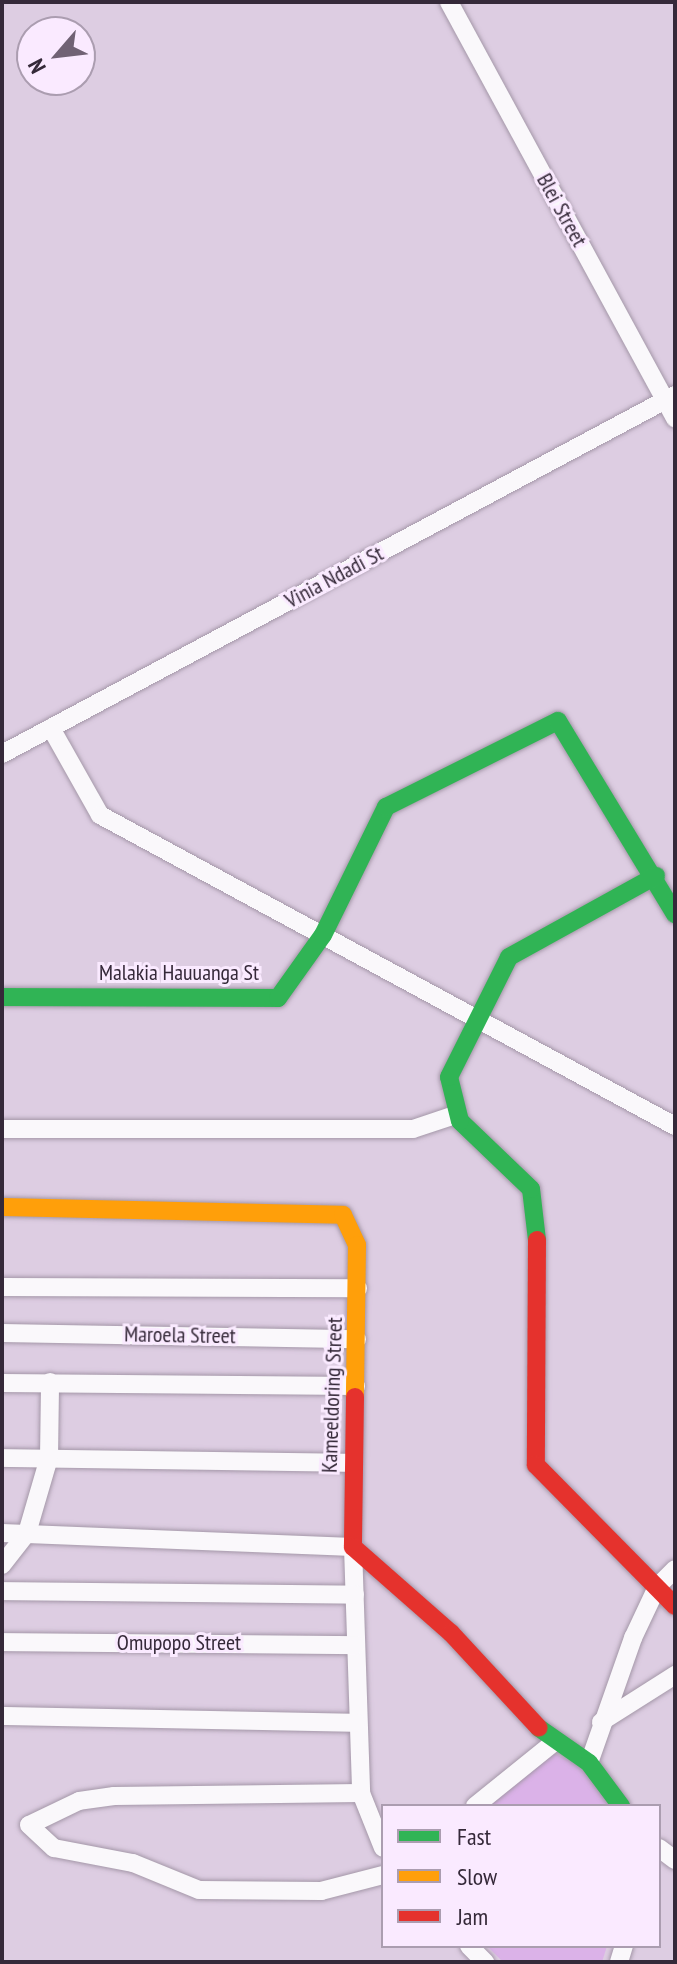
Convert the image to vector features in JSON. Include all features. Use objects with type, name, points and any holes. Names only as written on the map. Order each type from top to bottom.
[{"type":"street","name":"Blei Street","points":[[449,2],[670,398],[675,419]]},
{"type":"street","name":"Vinia Ndadi St","points":[[2,754],[670,398]]},
{"type":"street","points":[[323,935],[386,807],[558,721],[656,876],[675,914]]},
{"type":"street","points":[[51,728],[100,815],[675,1126]]},
{"type":"street","points":[[656,876],[509,957],[449,1077],[458,1114],[531,1189],[537,1209],[536,1465],[675,1606]]},
{"type":"street","name":"Malakia Hauuanga St","points":[[2,997],[278,998],[323,935]]},
{"type":"street","points":[[2,1129],[413,1129],[458,1114]]},
{"type":"street","name":"Kameeldoring Street","points":[[2,1207],[331,1210],[351,1224],[358,1288],[353,1547]]},
{"type":"street","points":[[2,1287],[358,1288]]},
{"type":"street","name":"Maroela Street","points":[[2,1333],[357,1339]]},
{"type":"street","points":[[2,1565],[27,1533],[49,1458],[50,1382]]},
{"type":"street","points":[[2,1383],[356,1386]]},
{"type":"street","points":[[2,1458],[353,1463]]},
{"type":"street","points":[[2,1533],[353,1547],[451,1633],[553,1743],[589,1763],[620,1804]]},
{"type":"street","points":[[353,1547],[356,1723],[361,1793],[381,1843]]},
{"type":"street","points":[[589,1763],[601,1722],[657,1587],[675,1569]]},
{"type":"street","points":[[2,1591],[355,1595]]},
{"type":"street","name":"Omupopo Street","points":[[2,1642],[356,1645]]},
{"type":"street","points":[[601,1722],[675,1675]]},
{"type":"street","points":[[2,1716],[356,1723]]},
{"type":"street","points":[[477,1804],[553,1743]]},
{"type":"street","points":[[361,1793],[114,1796],[79,1801],[29,1825],[54,1848],[133,1863],[199,1890],[321,1891],[381,1876]]},
{"type":"shaded area","points":[[545,1749],[583,1767],[609,1804],[476,1804]]},
{"type":"shaded area","points":[[489,1948],[606,1948],[602,1962],[503,1962]]},
{"type":"traffic: fast","points":[[2,997],[278,998],[323,935],[386,807],[558,721],[675,914]]},
{"type":"traffic: fast","points":[[537,1240],[531,1189],[460,1121],[449,1077],[509,957],[656,876]]},
{"type":"traffic: fast","points":[[539,1728],[589,1763],[620,1804]]},
{"type":"traffic: slow","points":[[2,1207],[343,1215],[357,1245],[355,1397]]},
{"type":"traffic: jam","points":[[537,1240],[536,1465],[675,1606]]},
{"type":"traffic: jam","points":[[355,1397],[353,1547],[451,1633],[539,1728]]}]
